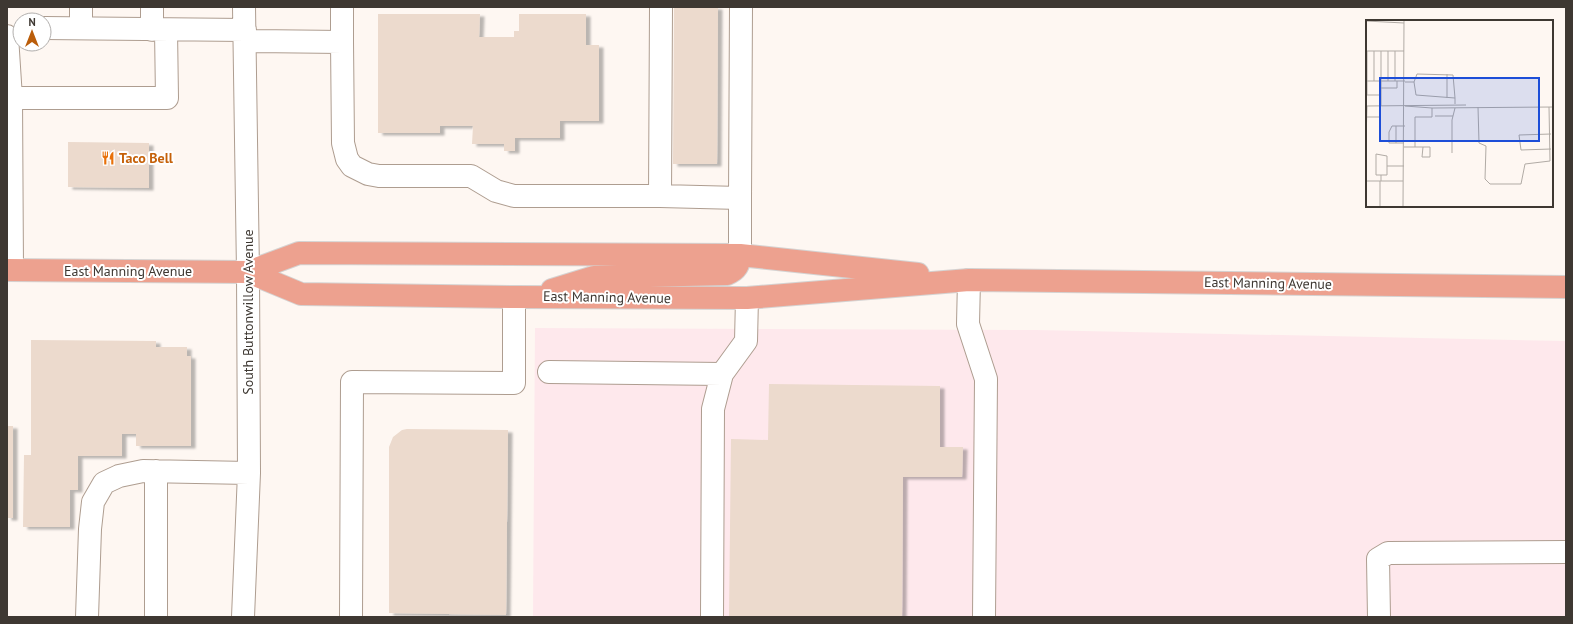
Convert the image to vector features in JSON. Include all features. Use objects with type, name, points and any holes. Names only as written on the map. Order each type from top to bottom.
[{"type":"main road","name":"East Manning Avenue","points":[[9,270],[248,272],[299,253],[740,255],[969,280]]},
{"type":"main road","points":[[522,296],[594,277],[727,274],[735,271],[739,265],[740,255]]},
{"type":"main road","name":"East Manning Avenue","points":[[248,272],[300,294],[747,298],[969,280],[1566,286]]},
{"type":"street","points":[[81,7],[81,28]]},
{"type":"street","points":[[11,98],[167,98],[159,30],[152,7]]},
{"type":"street","name":"South Buttonwillow Avenue","points":[[243,617],[249,473],[244,7]]},
{"type":"street","points":[[342,7],[342,143],[347,159],[360,170],[379,176],[471,176],[496,191],[514,196],[660,196],[740,198]]},
{"type":"street","points":[[660,196],[661,7]]},
{"type":"street","points":[[740,255],[741,7]]},
{"type":"street","points":[[52,28],[159,30],[342,42]]},
{"type":"street","points":[[7,36],[11,98],[9,165],[9,270]]},
{"type":"street","points":[[969,280],[968,324],[986,379],[984,617]]},
{"type":"street","points":[[351,617],[352,382],[514,383],[522,296]]},
{"type":"street","points":[[712,617],[714,409],[722,374],[746,341],[747,298]]},
{"type":"street","points":[[549,372],[722,374]]},
{"type":"street","points":[[87,617],[90,529],[93,502],[104,483],[119,476],[143,471],[249,473]]},
{"type":"street","points":[[156,471],[156,617]]},
{"type":"street","points":[[1379,617],[1378,559],[1388,553],[1566,552]]},
{"type":"shaded area","points":[[535,328],[1036,330],[1566,341],[1566,617],[533,617]]},
{"type":"building","points":[[674,7],[718,7],[717,164],[673,164]]},
{"type":"building","points":[[378,14],[480,14],[479,37],[514,37],[514,31],[519,31],[519,14],[586,14],[586,45],[599,45],[599,121],[560,121],[560,138],[515,138],[515,151],[504,151],[504,144],[472,144],[473,126],[440,126],[440,133],[378,133]]},
{"type":"building","points":[[68,142],[149,143],[149,188],[68,187]]},
{"type":"building","points":[[31,340],[156,341],[156,347],[187,347],[187,356],[191,356],[191,446],[136,446],[136,434],[122,434],[122,456],[78,456],[78,490],[70,490],[70,527],[23,527],[24,455],[31,455]]},
{"type":"building","points":[[769,384],[940,386],[940,447],[963,447],[962,477],[903,477],[902,617],[729,617],[731,439],[768,440]]},
{"type":"building","points":[[7,426],[13,426],[13,518],[7,518]]},
{"type":"building","points":[[402,430],[508,430],[506,615],[389,613],[389,447],[393,437]]},
{"type":"place","name":"Taco Bell","points":[[108,158]]}]
